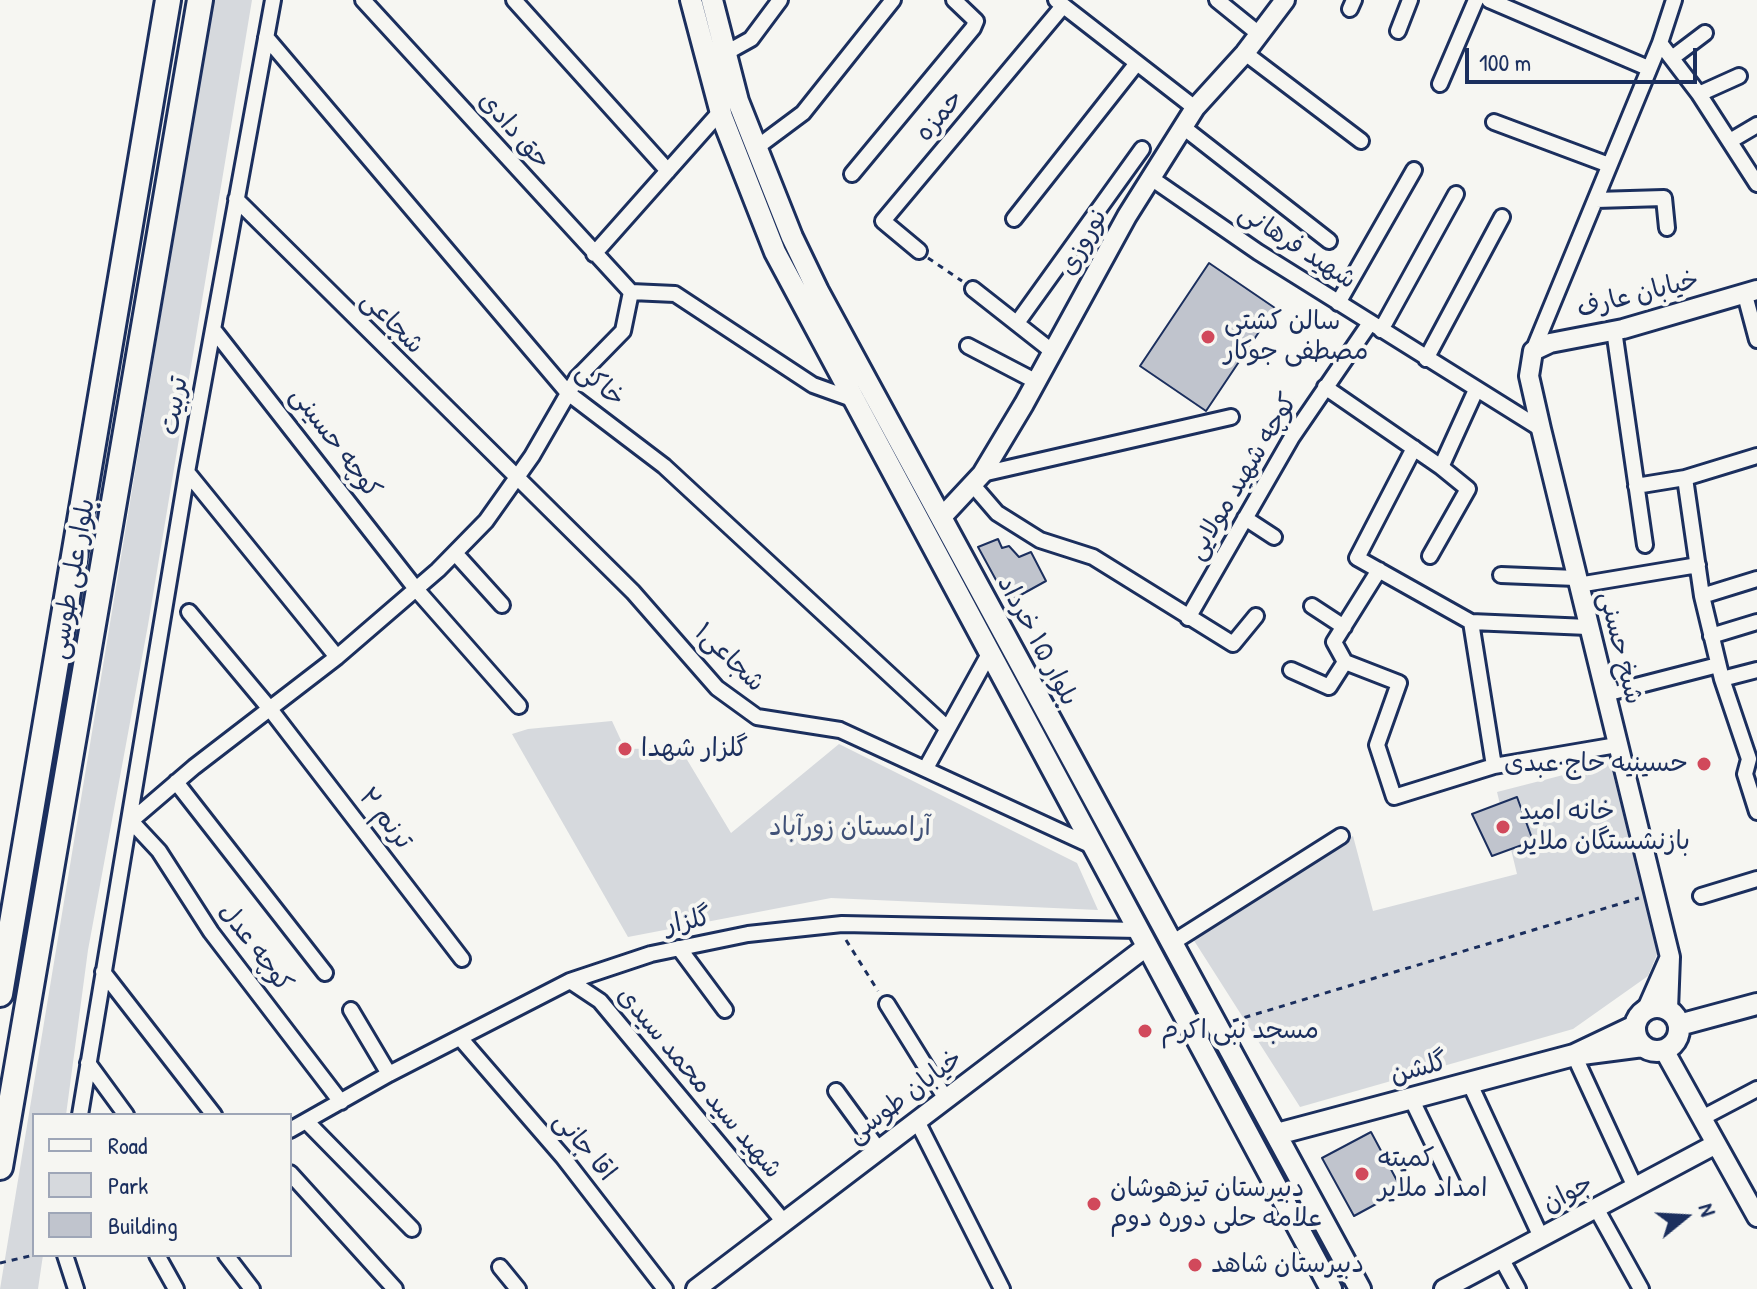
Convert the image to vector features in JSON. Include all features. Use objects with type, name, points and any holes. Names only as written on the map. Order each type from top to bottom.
[{"type":"highway","name":"بلوار علی طوسی","points":[[0,994],[168,0]]},
{"type":"highway","name":"بلوار علی طوسی","points":[[0,1167],[200,0]]},
{"type":"main road","name":"بلوار ۱۵ خرداد","points":[[691,0],[720,112],[775,252],[1331,1289]]},
{"type":"main road","name":"بلوار ۱۵ خرداد","points":[[712,0],[724,54],[756,148],[818,291],[1360,1289]]},
{"type":"main road","points":[[965,608],[984,597]]},
{"type":"main road","points":[[1574,1055],[1635,1026],[1647,1009],[1674,1017],[1757,1004]]},
{"type":"main road","points":[[1574,1055],[1643,1046],[1664,1050],[1674,1043],[1674,1017]]},
{"type":"main road","points":[[1635,1026],[1643,1046]]},
{"type":"main road","name":"گلشن","points":[[1277,1134],[1574,1055]]},
{"type":"street","name":"تربیت","points":[[80,1113],[187,472],[273,0]]},
{"type":"street","name":"حق دادی","points":[[363,0],[631,292]]},
{"type":"street","points":[[514,0],[668,171]]},
{"type":"street","points":[[724,54],[751,39],[780,0]]},
{"type":"street","points":[[756,148],[803,113],[893,0]]},
{"type":"street","points":[[852,174],[973,28],[976,21],[954,0]]},
{"type":"street","points":[[1217,0],[1259,34]]},
{"type":"street","name":"نوروزی","points":[[941,518],[977,479],[1037,382],[1151,178],[1195,108],[1245,53],[1285,0]]},
{"type":"street","points":[[1398,31],[1410,0]]},
{"type":"street","points":[[1440,84],[1476,0]]},
{"type":"street","points":[[1489,0],[1648,68]]},
{"type":"street","points":[[1533,351],[1660,43],[1674,0]]},
{"type":"street","points":[[1060,3],[1195,108]]},
{"type":"street","name":"حمزه","points":[[919,251],[883,221],[1060,3]]},
{"type":"street","points":[[1672,58],[1705,33]]},
{"type":"street","name":"خاکی","points":[[266,37],[568,393],[664,466],[946,727]]},
{"type":"street","points":[[1660,43],[1699,94],[1757,184]]},
{"type":"street","points":[[1245,53],[1361,141]]},
{"type":"street","points":[[1014,219],[1137,63]]},
{"type":"street","points":[[1699,94],[1739,76]]},
{"type":"street","points":[[594,254],[720,112]]},
{"type":"street","points":[[1494,122],[1609,165]]},
{"type":"street","points":[[1730,141],[1757,125]]},
{"type":"street","points":[[1183,127],[1329,241]]},
{"type":"street","points":[[1017,323],[1142,149]]},
{"type":"street","points":[[1338,303],[1414,170]]},
{"type":"street","name":"شهید فرهانی","points":[[1151,178],[1375,327],[1541,429]]},
{"type":"street","name":"کوچه شهید مولایی","points":[[1188,618],[1292,437],[1325,387],[1375,327],[1456,194]]},
{"type":"street","points":[[1596,200],[1664,198],[1667,228]]},
{"type":"street","name":"شجاعی","points":[[236,199],[516,479]]},
{"type":"street","points":[[1426,359],[1502,217]]},
{"type":"street","points":[[973,289],[1053,352]]},
{"type":"street","points":[[131,821],[176,782],[337,657],[416,589],[486,521],[516,479],[577,378],[623,331],[631,292],[675,294],[813,385],[852,399]]},
{"type":"street","points":[[1751,292],[1757,340]]},
{"type":"street","name":"خیابان عارف","points":[[1533,351],[1550,343],[1614,330],[1751,292]]},
{"type":"street","name":"کوچه حسینی","points":[[213,329],[416,589],[519,706]]},
{"type":"street","points":[[1614,330],[1645,545]]},
{"type":"street","points":[[968,346],[1037,382]]},
{"type":"street","name":"شیخ حسنی","points":[[1533,351],[1529,376],[1670,957],[1674,1017]]},
{"type":"street","points":[[1325,387],[1468,489],[1430,556]]},
{"type":"street","points":[[1441,467],[1476,390]]},
{"type":"street","points":[[1231,417],[977,479],[997,513],[1040,540],[1093,557],[1233,644],[1256,616]]},
{"type":"street","points":[[1414,448],[1357,558],[1471,622],[1588,627]]},
{"type":"street","points":[[1636,486],[1685,478],[1757,456]]},
{"type":"street","points":[[187,472],[337,657]]},
{"type":"street","points":[[1685,478],[1702,596],[1720,672],[1749,759],[1757,812]]},
{"type":"street","name":"شجاعی۱","points":[[516,479],[633,592],[717,688],[757,717],[840,730],[1092,846]]},
{"type":"street","points":[[1245,518],[1274,537]]},
{"type":"street","points":[[455,553],[502,605]]},
{"type":"street","points":[[1501,575],[1577,582],[1698,565]]},
{"type":"street","points":[[1379,570],[1334,642],[1345,662],[1399,683],[1377,745],[1394,797],[1494,766],[1617,745]]},
{"type":"street","points":[[1702,596],[1757,579]]},
{"type":"street","points":[[1312,606],[1344,627]]},
{"type":"street","name":"ترنم ۲","points":[[189,612],[270,709],[462,959]]},
{"type":"street","points":[[1471,622],[1494,766]]},
{"type":"street","points":[[1711,636],[1757,622]]},
{"type":"street","points":[[926,768],[989,654]]},
{"type":"street","points":[[1291,670],[1329,687],[1345,662]]},
{"type":"street","points":[[1605,694],[1720,672],[1757,670]]},
{"type":"street","points":[[176,782],[325,973]]},
{"type":"street","name":"کوچه عدل","points":[[131,821],[159,851],[211,932],[341,1102]]},
{"type":"street","points":[[1172,943],[1341,836]]},
{"type":"street","points":[[1701,896],[1757,879]]},
{"type":"street","name":"گلزار","points":[[292,1129],[389,1074],[570,981],[679,948],[748,934],[836,925],[1142,938]]},
{"type":"street","name":"خیابان طوسی","points":[[707,1286],[784,1222],[946,1099],[1142,938]]},
{"type":"street","points":[[679,948],[725,1010]]},
{"type":"street","points":[[1647,1009],[1670,957]]},
{"type":"street","points":[[103,972],[212,1113]]},
{"type":"street","name":"شهید سید محمد سیدی","points":[[570,981],[600,1001],[784,1222]]},
{"type":"street","points":[[887,1004],[946,1099]]},
{"type":"street","points":[[351,1010],[389,1074]]},
{"type":"street","name":"اقا جانی","points":[[461,1039],[563,1157],[665,1289]]},
{"type":"street","points":[[1664,1050],[1757,1217]]},
{"type":"street","points":[[1574,1055],[1635,1187]]},
{"type":"street","points":[[88,1063],[125,1113]]},
{"type":"street","points":[[1469,1082],[1541,1237]]},
{"type":"street","points":[[1702,1118],[1757,1089]]},
{"type":"street","points":[[836,1091],[879,1150]]},
{"type":"street","points":[[1411,1098],[1453,1185]]},
{"type":"street","points":[[306,1121],[412,1229]]},
{"type":"street","points":[[917,1121],[1002,1289]]},
{"type":"street","name":"جوان","points":[[1444,1289],[1716,1144]]},
{"type":"street","points":[[292,1175],[395,1289]]},
{"type":"street","points":[[1596,1208],[1641,1289]]},
{"type":"street","points":[[66,1257],[76,1289]]},
{"type":"street","points":[[158,1257],[176,1289]]},
{"type":"street","points":[[228,1257],[252,1289]]},
{"type":"street","points":[[1501,1258],[1518,1289]]},
{"type":"street","points":[[500,1267],[518,1289]]},
{"type":"path","points":[[919,251],[973,289]]},
{"type":"path","points":[[1217,1024],[1655,894]]},
{"type":"path","points":[[836,925],[887,1004]]},
{"type":"path","points":[[0,1263],[32,1255]]},
{"type":"green space","points":[[213,0],[252,0],[148,625],[88,950],[66,1113],[32,1113],[32,1257],[43,1257],[38,1289],[0,1289]]},
{"type":"green space","name":"آرامستان زورآباد","points":[[612,721],[625,749],[680,748],[731,833],[839,744],[1077,863],[1098,910],[831,898],[628,937],[512,734],[528,729]]},
{"type":"green space","points":[[1610,763],[1658,952],[1648,976],[1573,1029],[1300,1107],[1193,939],[1353,836],[1373,911],[1517,874],[1497,792]]},
{"type":"building","name":"سالن کشتی مصطفی جوکار","points":[[1209,263],[1275,308],[1206,411],[1140,366]]},
{"type":"building","points":[[998,539],[1002,548],[1009,546],[1019,557],[1031,552],[1046,581],[1008,602],[978,547]]},
{"type":"building","name":"خانه امید بازنشستگان ملایر","points":[[1517,797],[1533,841],[1492,856],[1472,814]]},
{"type":"building","name":"کمیته امداد ملایر","points":[[1371,1132],[1402,1190],[1354,1216],[1322,1158]]},
{"type":"place","name":"سالن کشتی مصطفی جوکار","points":[[1208,337]]},
{"type":"place","name":"گلزار شهدا","points":[[625,749]]},
{"type":"place","name":"حسینیه حاج عبدی","points":[[1704,764]]},
{"type":"place","name":"خانه امید بازنشستگان ملایر","points":[[1503,827]]},
{"type":"place","name":"مسجد نبی اکرم","points":[[1145,1031]]},
{"type":"place","name":"کمیته امداد ملایر","points":[[1362,1174]]},
{"type":"place","name":"دبیرستان تیزهوشان علامه حلی دوره دوم","points":[[1094,1204]]},
{"type":"place","name":"دبیرستان شاهد","points":[[1195,1265]]}]
